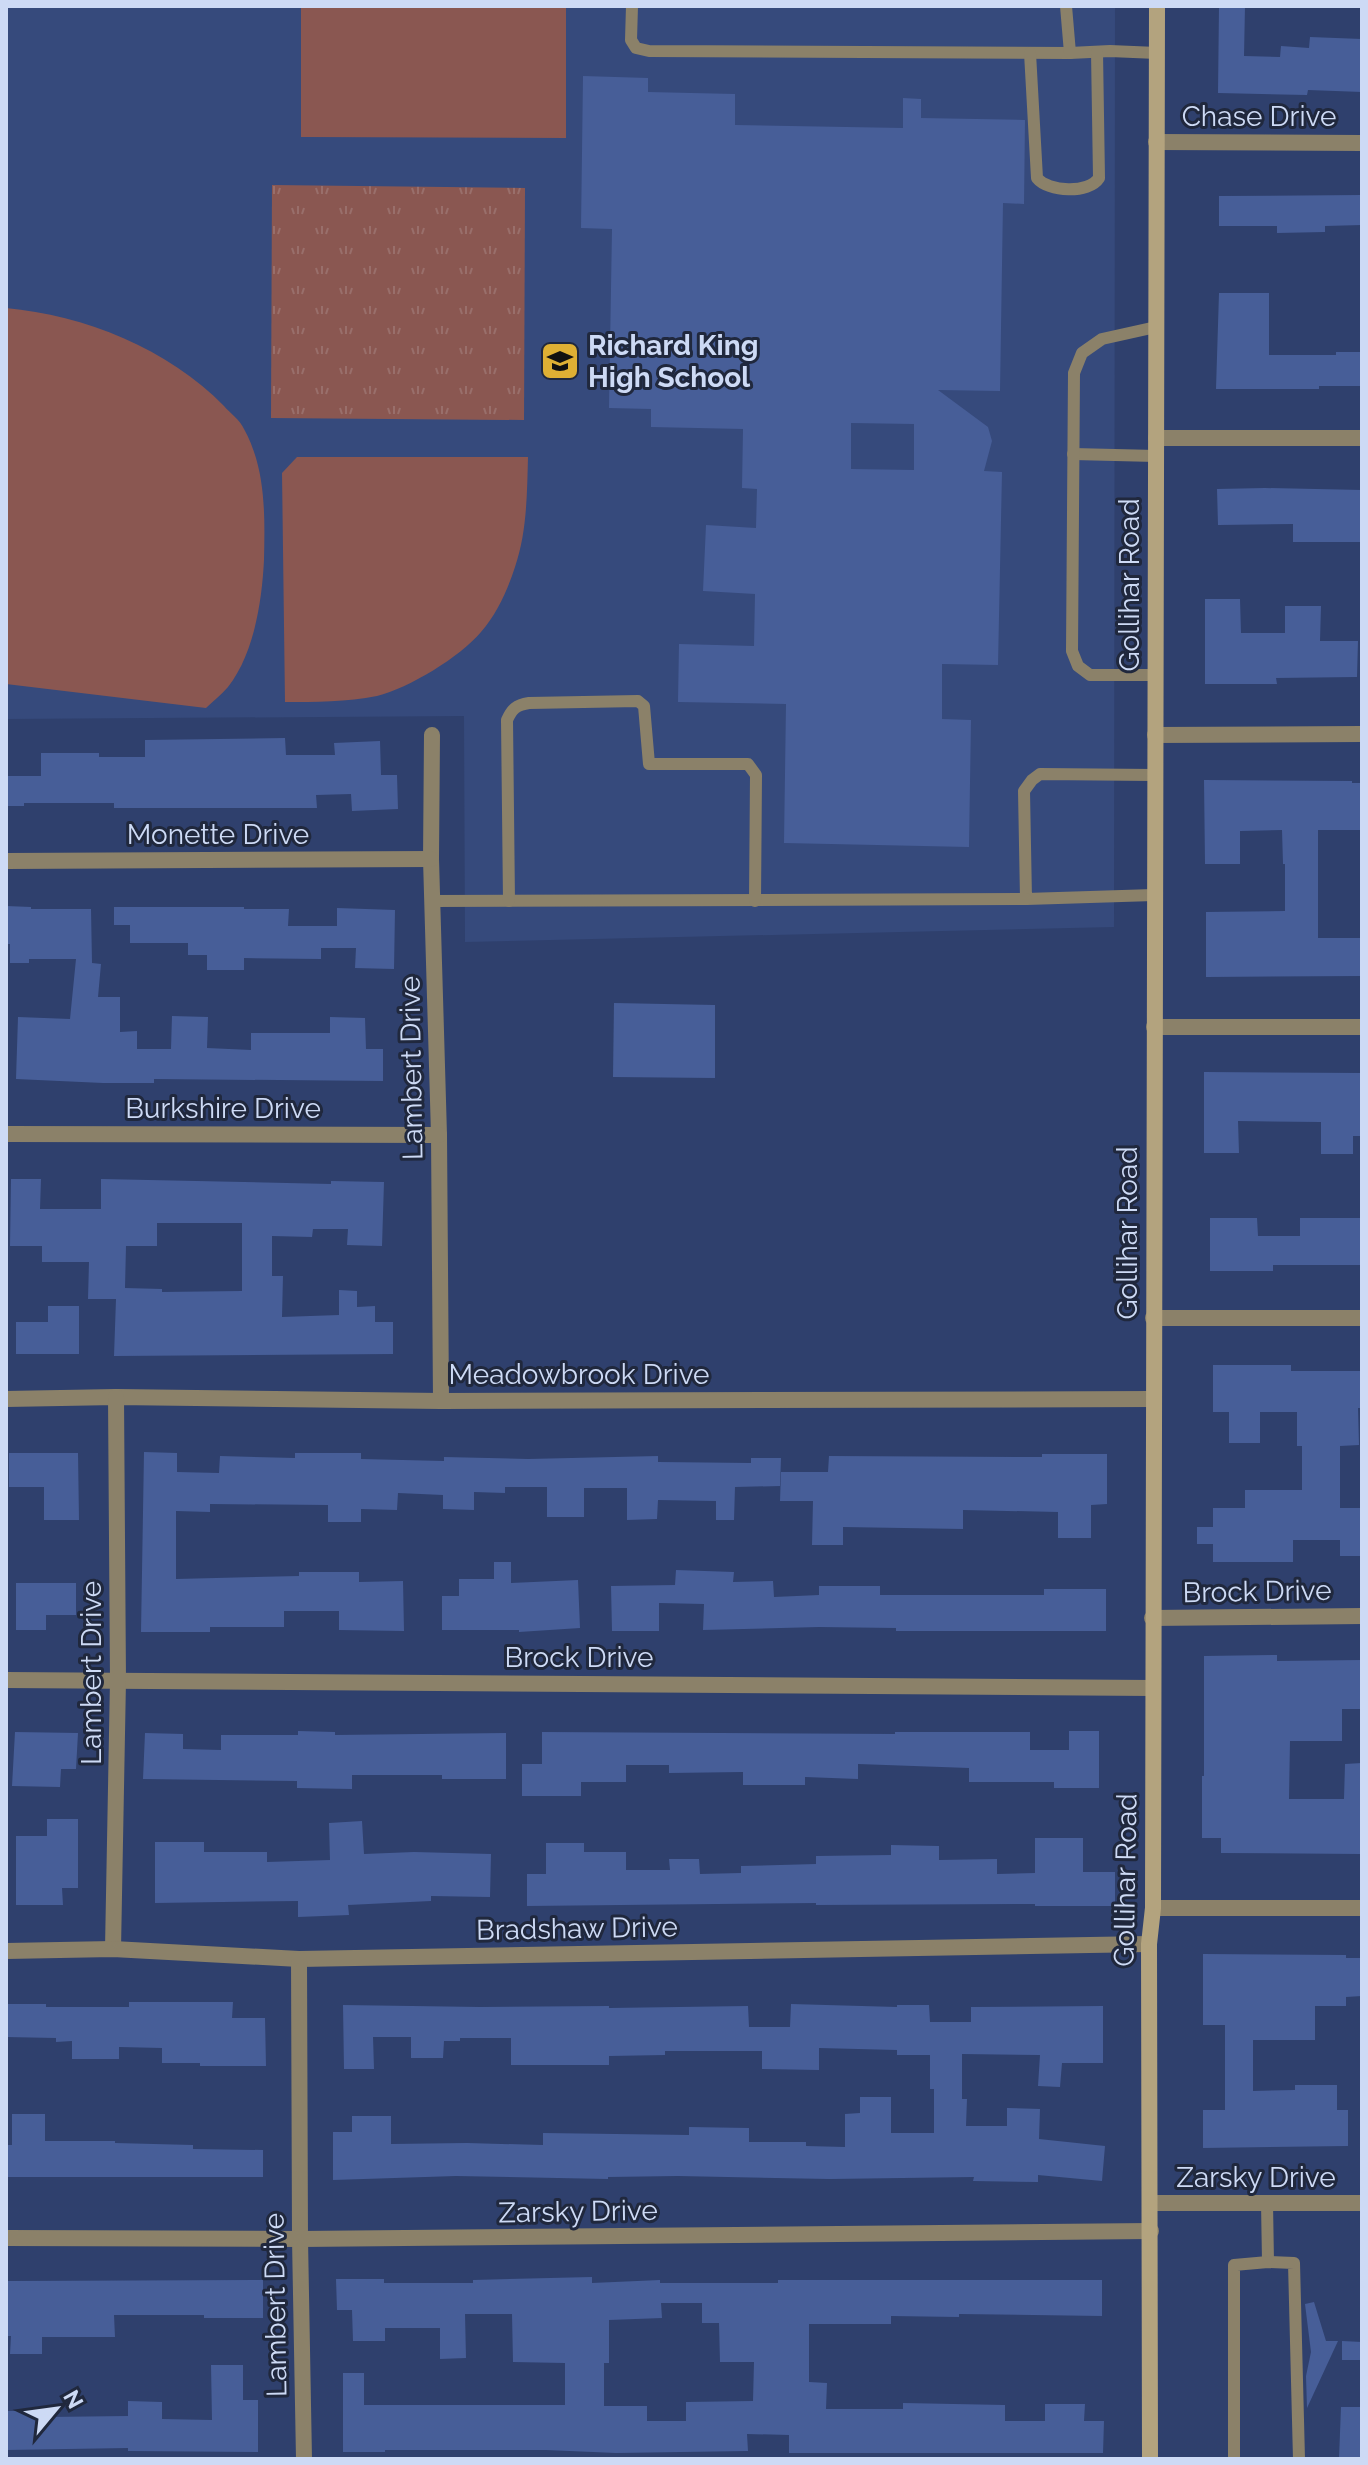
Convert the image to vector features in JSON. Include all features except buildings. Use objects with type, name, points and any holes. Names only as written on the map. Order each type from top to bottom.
[{"type":"street","name":"Gollihar Road","points":[[1150,2459],[1149,1944],[1153,1908],[1157,6]]},
{"type":"street","name":"Chase Drive","points":[[1156,142],[1362,143]]},
{"type":"street","points":[[1156,438],[1362,438]]},
{"type":"street","points":[[1155,735],[1362,734]]},
{"type":"street","name":"Lambert Drive","points":[[432,735],[431,859],[439,1135],[441,1401]]},
{"type":"street","name":"Monette Drive","points":[[6,861],[431,859]]},
{"type":"street","points":[[1154,1027],[1362,1027]]},
{"type":"street","name":"Burkshire Drive","points":[[6,1134],[439,1135]]},
{"type":"street","points":[[1153,1318],[1362,1318]]},
{"type":"street","name":"Lambert Drive","points":[[113,1949],[118,1680],[116,1397]]},
{"type":"street","name":"Meadowbrook Drive","points":[[6,1399],[1153,1399]]},
{"type":"street","name":"Brock Drive","points":[[1152,1618],[1362,1616]]},
{"type":"street","name":"Brock Drive","points":[[6,1680],[1152,1688]]},
{"type":"street","points":[[1153,1908],[1362,1908]]},
{"type":"street","name":"Bradshaw Drive","points":[[6,1951],[113,1949],[299,1959],[1149,1944]]},
{"type":"street","name":"Lambert Drive","points":[[299,1959],[304,2459]]},
{"type":"street","name":"Zarsky Drive","points":[[1151,2203],[1362,2203]]},
{"type":"street","name":"Zarsky Drive","points":[[6,2238],[300,2239],[1151,2231]]},
{"type":"lane","points":[[632,6],[631,40],[636,48],[649,51],[1157,53]]},
{"type":"lane","points":[[1066,6],[1070,53]]},
{"type":"lane","points":[[1030,53],[1037,178],[1042,185],[1051,187],[1086,188],[1094,185],[1099,178],[1097,52]]},
{"type":"lane","points":[[1155,675],[1090,675],[1078,666],[1072,651],[1074,373],[1082,353],[1102,339],[1156,327]]},
{"type":"lane","points":[[1073,454],[1156,456]]},
{"type":"lane","points":[[509,901],[507,720],[511,710],[519,704],[529,703],[638,701],[644,706],[647,717],[649,764],[748,764],[756,775],[755,901]]},
{"type":"lane","points":[[1026,899],[1024,791],[1032,780],[1040,774],[1154,775]]},
{"type":"lane","points":[[432,901],[1026,899],[1154,895]]},
{"type":"lane","points":[[1267,2203],[1268,2262]]},
{"type":"lane","points":[[1234,2459],[1234,2265],[1268,2262],[1294,2263],[1299,2459]]},
{"type":"shaded area","name":"Richard King High School","points":[[6,6],[1115,6],[1114,927],[465,942],[464,716],[6,719]]},
{"type":"green space","points":[[301,6],[566,6],[566,138],[301,137]]},
{"type":"green space","points":[[272,185],[525,188],[524,420],[271,418]]},
{"type":"green space","points":[[6,308],[65,318],[124,338],[178,368],[202,386],[244,429],[257,460],[263,493],[261,592],[255,626],[237,674],[206,708],[6,684]]},
{"type":"green space","points":[[297,457],[528,457],[527,499],[519,554],[497,609],[472,642],[433,670],[390,692],[354,699],[285,702],[282,473]]},
{"type":"place","name":"Richard King High School","points":[[560,361]]}]
